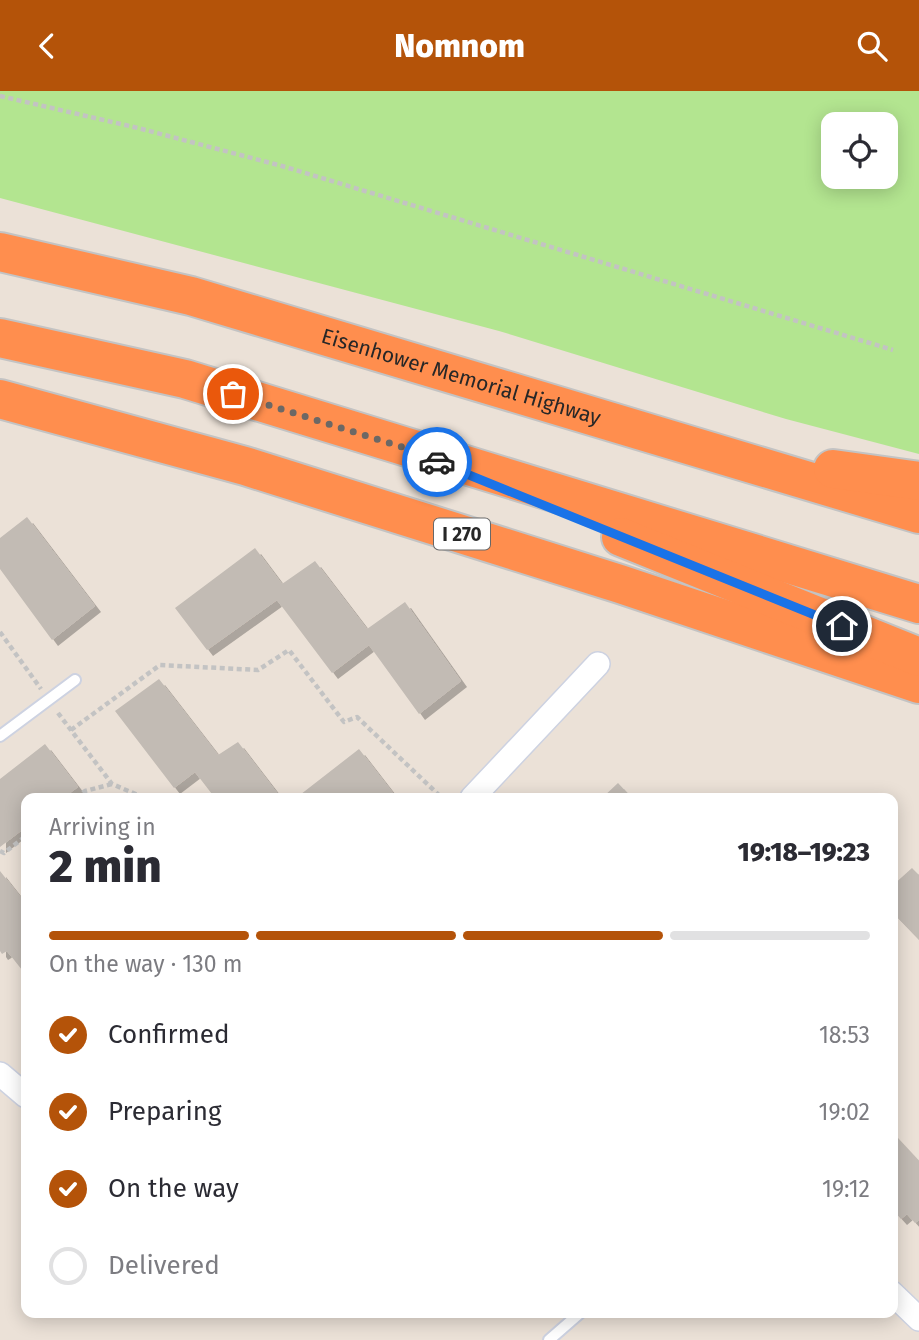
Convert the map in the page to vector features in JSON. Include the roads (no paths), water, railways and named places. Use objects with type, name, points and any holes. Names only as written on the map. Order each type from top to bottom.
[{"type":"highway","name":"Eisenhower Memorial Highway","points":[[0,252],[191,296],[919,514]]},
{"type":"highway","points":[[0,338],[185,379],[919,604]]},
{"type":"highway","name":"I 270","points":[[0,399],[245,465],[620,584],[919,684]]},
{"type":"highway","points":[[402,447],[919,657]]},
{"type":"highway","points":[[717,454],[919,481]]},
{"type":"street","points":[[477,793],[598,664]]},
{"type":"street","points":[[0,1075],[21,1092]]},
{"type":"street","points":[[898,1299],[919,1319]]},
{"type":"lane","points":[[0,736],[75,680]]},
{"type":"lane","points":[[549,1340],[574,1318]]}]
